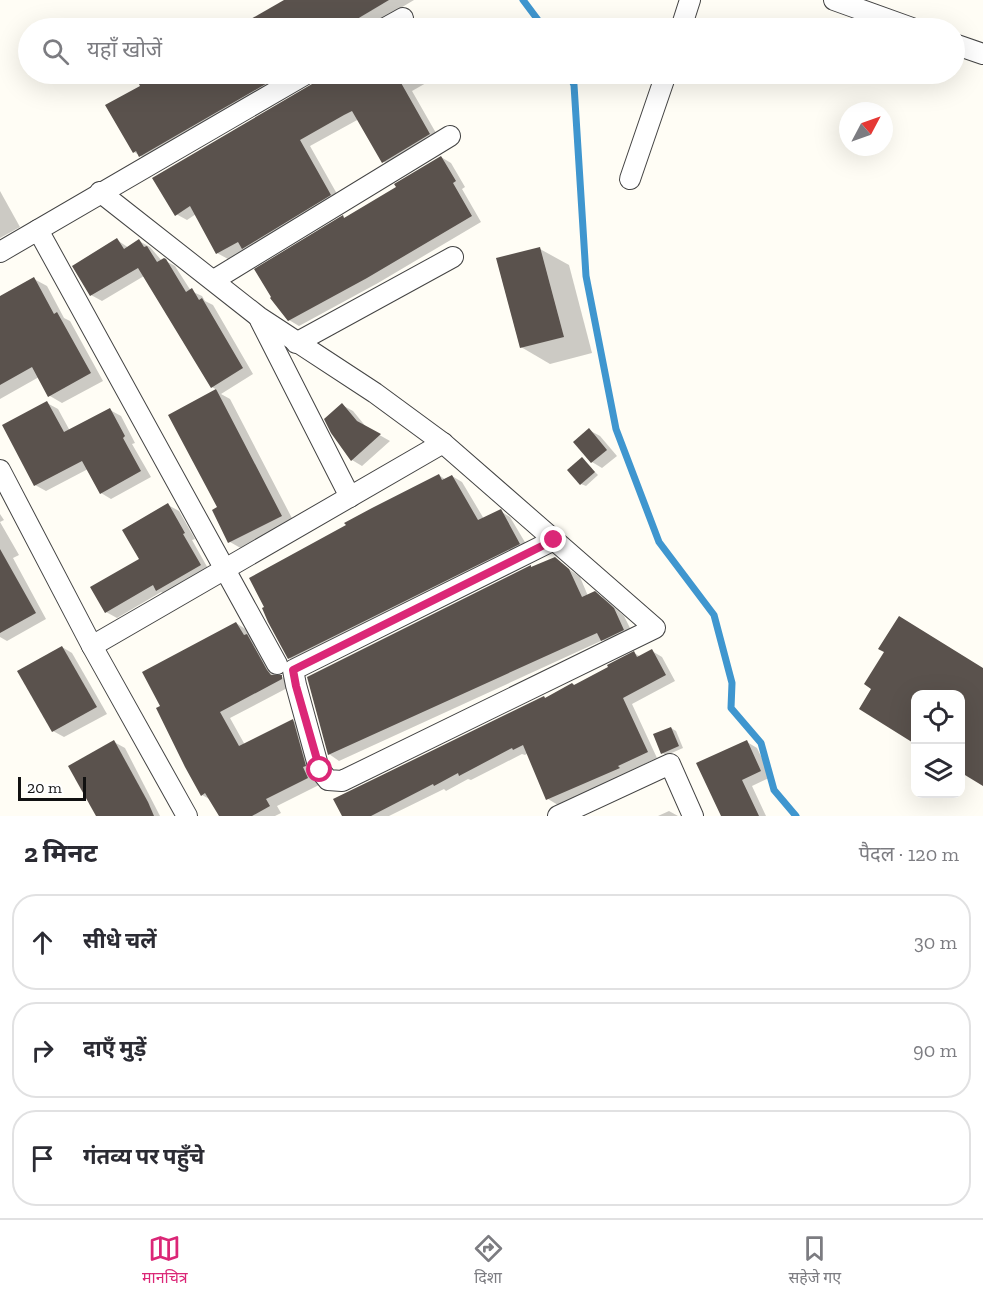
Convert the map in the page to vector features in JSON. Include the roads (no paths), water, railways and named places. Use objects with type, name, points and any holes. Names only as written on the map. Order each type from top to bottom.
[{"type":"street","points":[[684,18],[690,0]]},
{"type":"street","points":[[834,0],[884,18]]},
{"type":"street","points":[[965,48],[983,54]]},
{"type":"street","points":[[0,252],[289,84]]},
{"type":"street","points":[[630,179],[663,84]]},
{"type":"street","points":[[214,280],[450,136]]},
{"type":"street","points":[[100,192],[259,317],[375,393],[443,443],[655,628],[342,781],[328,780],[320,770],[293,670],[554,540]]},
{"type":"street","points":[[38,230],[277,664]]},
{"type":"street","points":[[296,343],[453,257]]},
{"type":"street","points":[[259,317],[350,497]]},
{"type":"street","points":[[92,646],[443,443]]},
{"type":"street","points":[[0,470],[92,646],[187,816]]},
{"type":"street","points":[[558,816],[670,764],[693,816]]},
{"type":"waterway","points":[[523,0],[536,18]]},
{"type":"waterway","points":[[574,84],[586,276],[616,429],[659,542],[714,615],[732,683],[731,708],[761,743],[774,790],[796,816]]}]
